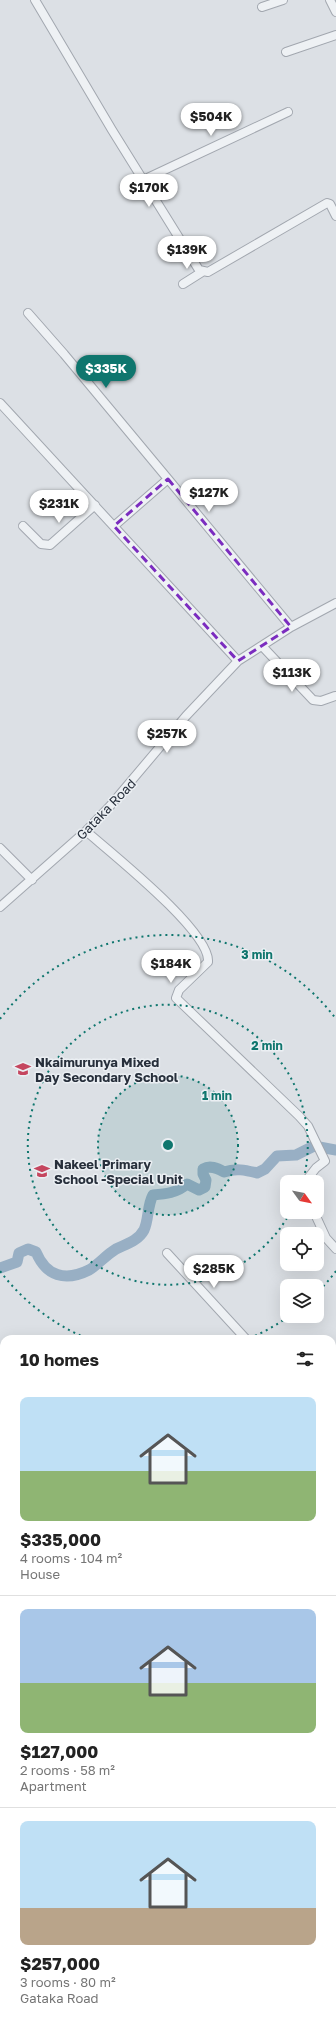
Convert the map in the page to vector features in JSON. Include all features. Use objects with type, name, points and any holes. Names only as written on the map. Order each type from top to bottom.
[{"type":"street","points":[[35,0],[143,180],[199,270],[202,272]]},
{"type":"street","points":[[262,7],[283,0]]},
{"type":"street","points":[[330,0],[336,12]]},
{"type":"street","points":[[286,52],[336,35]]},
{"type":"street","points":[[143,180],[288,112]]},
{"type":"street","points":[[183,284],[202,272],[208,272],[327,203],[330,204],[336,216]]},
{"type":"street","points":[[28,313],[64,354],[291,627]]},
{"type":"street","points":[[0,403],[238,661]]},
{"type":"street","points":[[114,526],[168,480]]},
{"type":"street","points":[[23,526],[41,544],[50,545],[95,505]]},
{"type":"street","name":"Gataka Road","points":[[0,907],[86,831],[128,786],[186,716],[238,661],[291,627],[336,603]]},
{"type":"street","points":[[262,646],[313,700],[321,701],[335,696]]},
{"type":"street","points":[[86,831],[172,907],[200,939],[207,952],[208,962],[179,990],[176,998],[178,1003],[308,1126],[325,1161],[316,1168],[310,1175]]},
{"type":"street","points":[[0,848],[32,880]]},
{"type":"street","points":[[317,1219],[326,1238],[336,1249]]},
{"type":"street","points":[[167,1253],[242,1335]]},
{"type":"highlighted area","points":[[168,479],[291,627],[238,661],[114,526]]},
{"type":"waterway","points":[[0,1268],[17,1262],[19,1253],[28,1249],[36,1252],[45,1267],[57,1274],[64,1276],[80,1274],[96,1265],[112,1251],[132,1242],[141,1234],[146,1226],[153,1195],[175,1191],[187,1184],[199,1190],[205,1187],[206,1180],[203,1174],[203,1169],[211,1167],[224,1172],[240,1170],[257,1173],[265,1169],[277,1156],[296,1155],[314,1146],[336,1150]]},
{"type":"place","name":"Nkaimurunya Mixed Day Secondary School","points":[[23,1069]]},
{"type":"place","name":"Nakeel Primary School -Special Unit","points":[[42,1171]]}]
